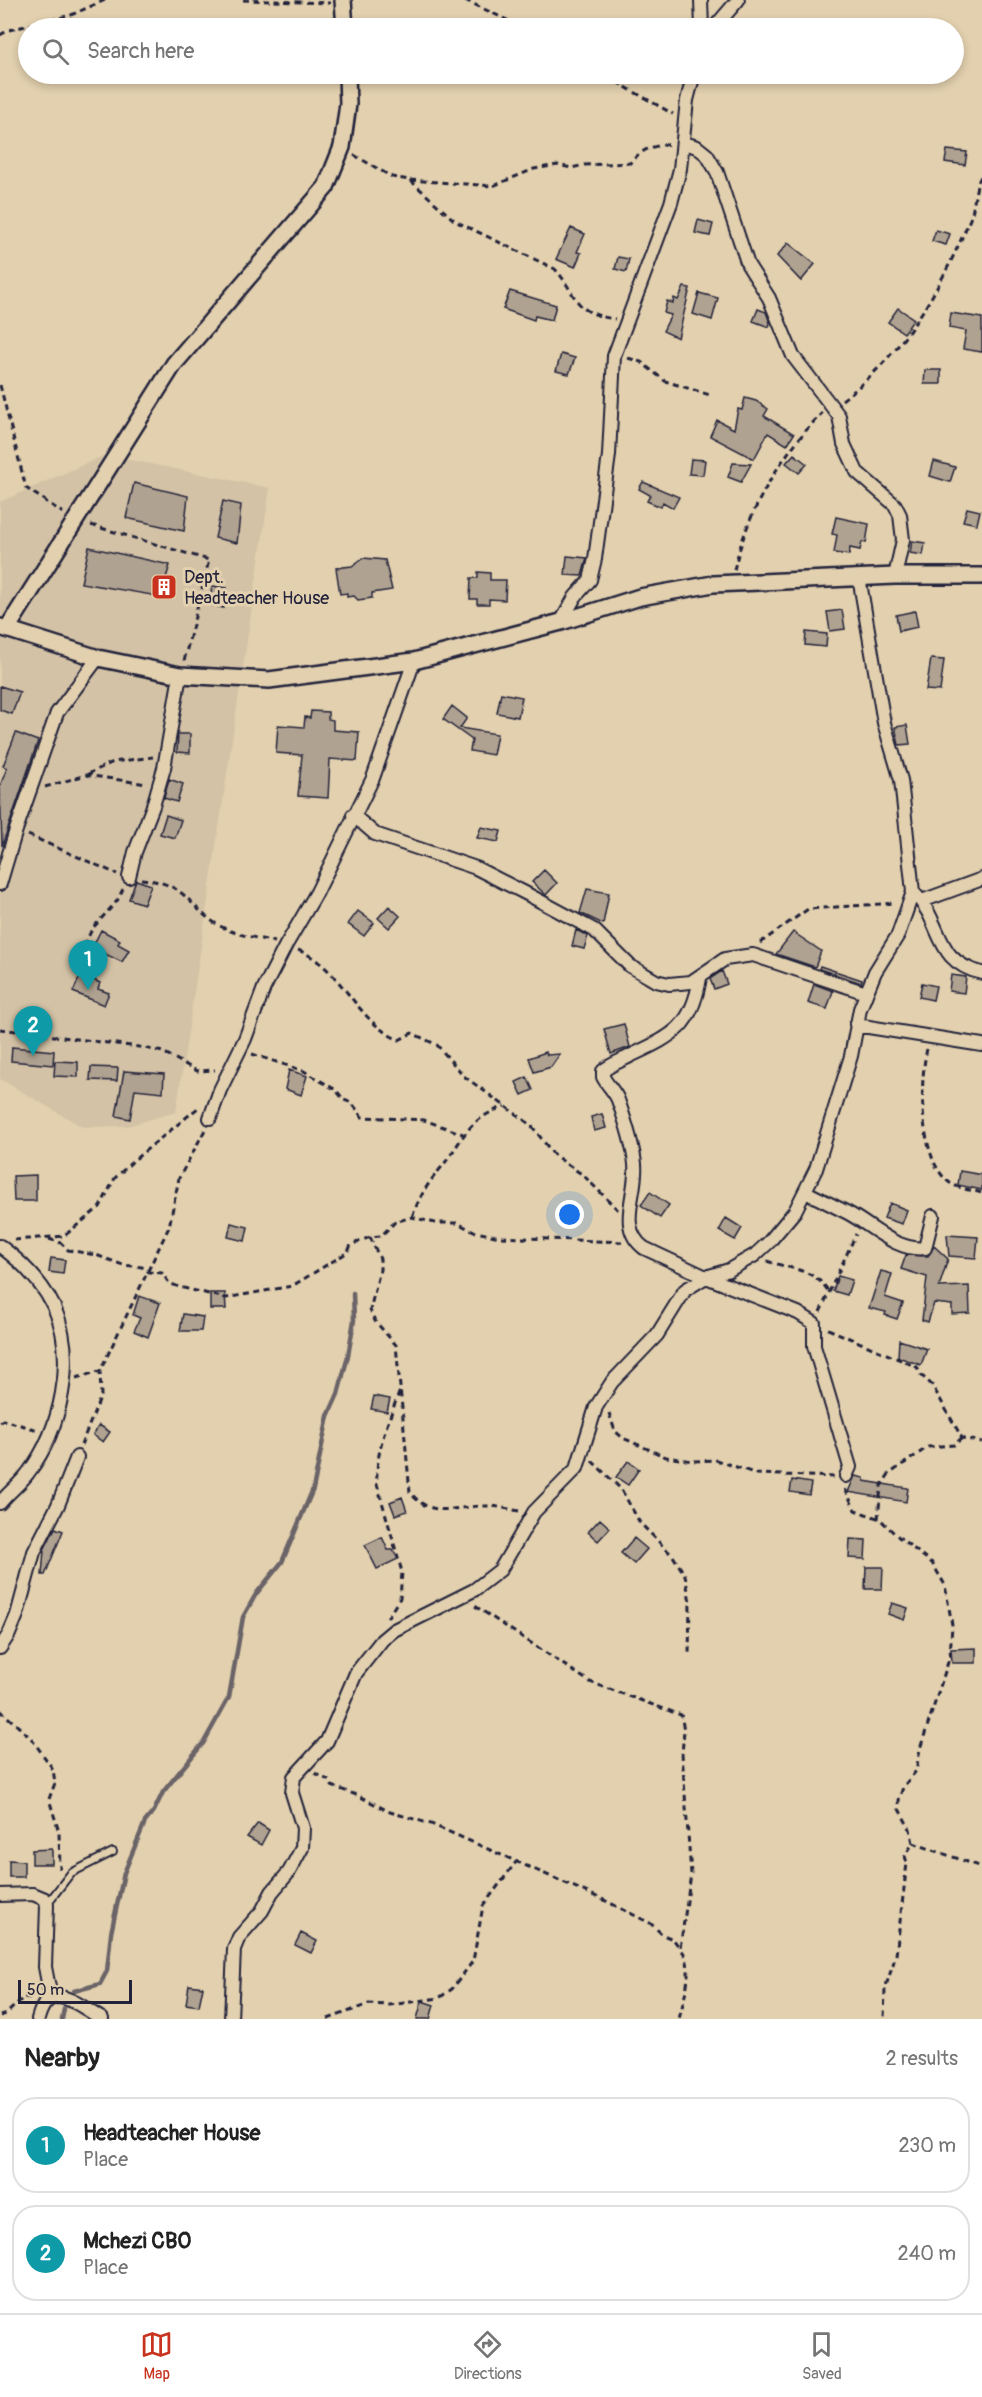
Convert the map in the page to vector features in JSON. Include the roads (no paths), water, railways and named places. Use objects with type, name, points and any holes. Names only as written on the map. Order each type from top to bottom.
[{"type":"street","points":[[701,0],[702,18]]},
{"type":"street","points":[[723,18],[738,0]]},
{"type":"street","points":[[343,2],[344,18]]},
{"type":"street","points":[[347,84],[348,112],[339,161],[326,187],[168,372],[77,520],[3,628],[98,657],[180,675],[269,680],[414,661],[561,622],[640,597],[730,583],[859,577],[982,576]]},
{"type":"street","points":[[561,622],[575,597],[590,580],[609,455],[614,356],[668,214],[684,143],[685,120],[691,84]]},
{"type":"street","points":[[684,143],[697,147],[707,155],[717,172],[748,264],[769,298],[793,356],[809,380],[833,407],[842,425],[848,454],[857,472],[895,505],[900,514],[903,540],[895,576]]},
{"type":"street","points":[[859,577],[884,723],[901,780],[915,898],[940,933],[946,952],[956,964],[982,973]]},
{"type":"street","points":[[0,884],[16,830],[57,713],[98,657]]},
{"type":"street","points":[[210,1118],[264,988],[317,892],[373,778],[414,661]]},
{"type":"street","points":[[129,877],[166,756],[172,707],[180,675]]},
{"type":"street","points":[[353,816],[375,834],[476,868],[528,894],[594,930],[630,966],[656,981],[678,984],[700,978],[714,965],[739,956],[760,957],[796,972],[866,993]]},
{"type":"street","points":[[231,2019],[232,1961],[237,1943],[247,1927],[262,1911],[302,1848],[303,1828],[292,1793],[294,1777],[327,1741],[356,1673],[382,1640],[394,1630],[456,1600],[490,1580],[500,1570],[534,1512],[546,1497],[577,1468],[586,1446],[596,1407],[603,1393],[657,1335],[685,1290],[706,1277],[729,1270],[754,1255],[795,1211],[806,1192],[829,1132],[866,993],[898,935],[915,898],[982,879]]},
{"type":"street","points":[[700,978],[691,1015],[680,1028],[603,1071],[603,1077],[618,1100],[636,1166],[630,1222],[636,1242],[706,1277],[798,1313],[814,1323],[814,1346],[850,1467],[846,1476]]},
{"type":"street","points":[[856,1025],[930,1038],[982,1044]]},
{"type":"street","points":[[806,1192],[851,1214],[886,1238],[918,1248],[925,1248],[933,1216]]},
{"type":"street","points":[[0,1503],[28,1473],[47,1439],[63,1384],[62,1342],[55,1310],[34,1276],[5,1243]]},
{"type":"street","points":[[0,1648],[17,1615],[34,1552],[58,1505],[77,1457]]},
{"type":"street","points":[[0,1895],[39,1895],[47,1905],[45,1967],[48,2000],[38,2019]]},
{"type":"street","points":[[48,2000],[60,1997],[78,2003],[102,2019]]},
{"type":"lane","points":[[47,1905],[61,1883],[83,1865],[113,1852]]},
{"type":"waterway","points":[[74,1991],[100,1984],[107,1971],[111,1933],[124,1873],[145,1822],[154,1811],[163,1792],[204,1742],[229,1697],[243,1617],[256,1594],[282,1562],[313,1489],[328,1416],[338,1394],[348,1356],[354,1320],[353,1293]]},
{"type":"waterway","points":[[62,2019],[64,2009]]},
{"type":"place","name":"Dept. Headteacher House","points":[[164,587]]},
{"type":"place","name":"Headteacher House","points":[[88,990]]},
{"type":"place","name":"Mchezi CBO","points":[[33,1056]]}]
